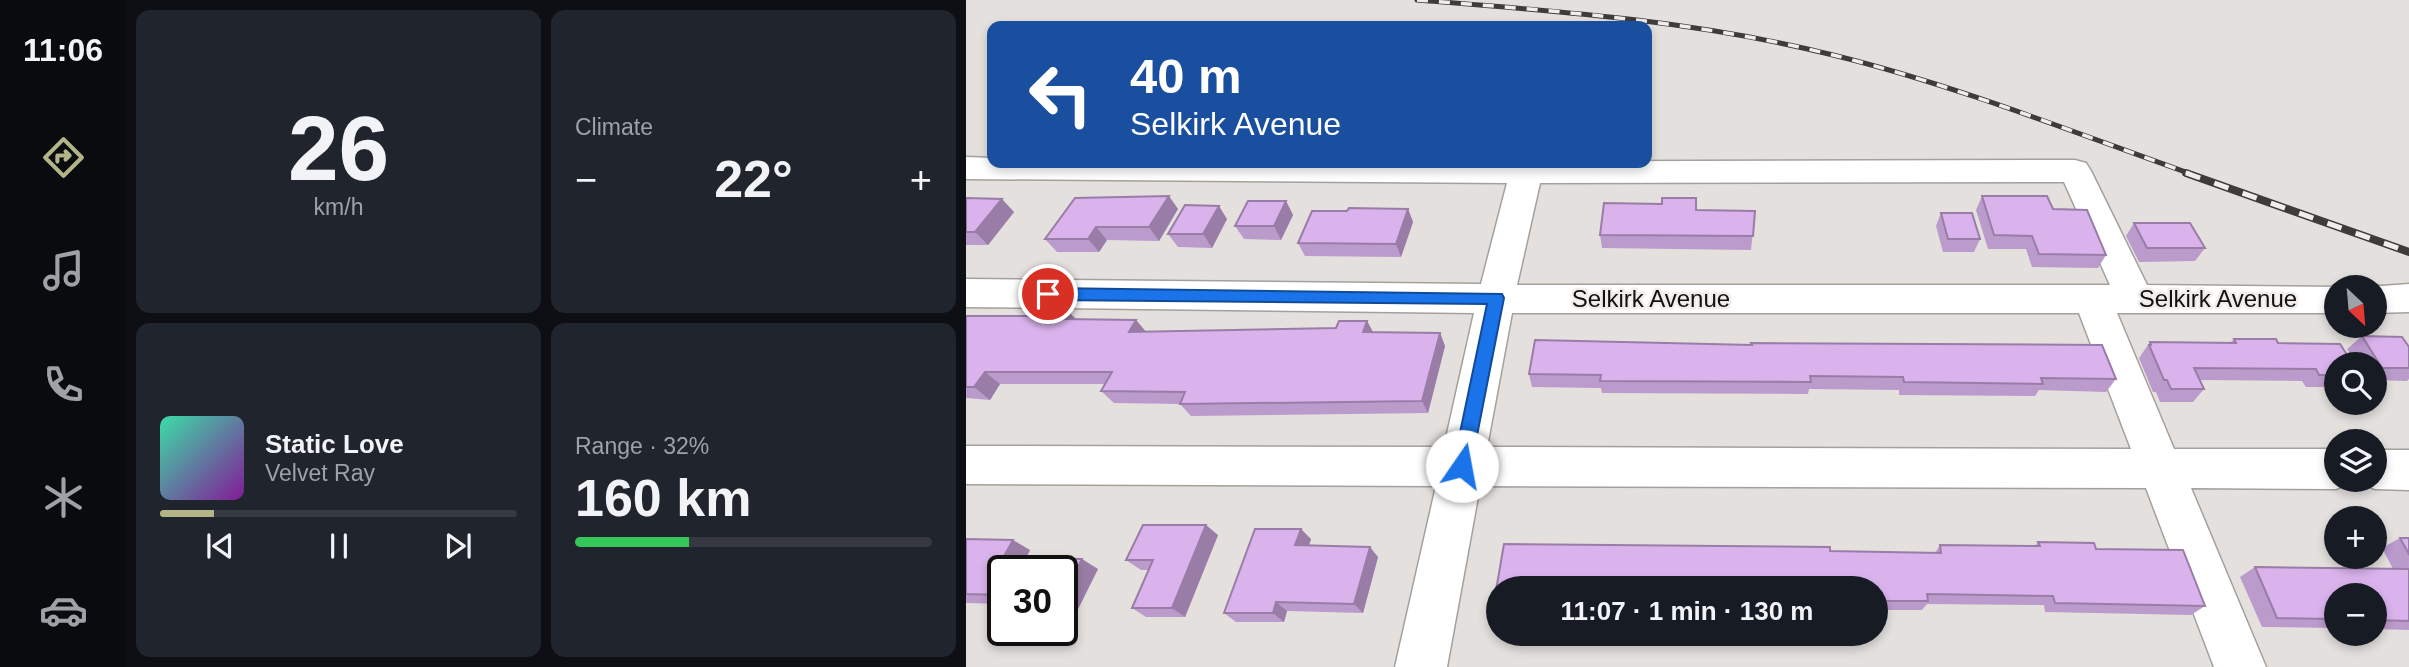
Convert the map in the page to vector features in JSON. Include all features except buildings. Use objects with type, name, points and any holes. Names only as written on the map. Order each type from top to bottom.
[{"type":"street","points":[[966,168],[1526,172],[2076,171],[2135,298]]},
{"type":"street","points":[[1421,667],[1496,298],[1526,172]]},
{"type":"street","name":"Selkirk Avenue","points":[[966,293],[1496,298],[2324,299]]},
{"type":"street","points":[[2092,298],[2240,667]]},
{"type":"street","points":[[2387,299],[2409,298]]},
{"type":"street","points":[[966,465],[2324,469]]},
{"type":"street","points":[[2387,470],[2409,470]]},
{"type":"railway","points":[[1417,0],[1641,21]]},
{"type":"railway","points":[[1652,22],[1782,43],[1879,67],[2014,110],[2191,174]]},
{"type":"railway","points":[[2186,173],[2409,252]]},
{"type":"route","points":[[1048,294],[1496,298],[1462,466]]}]
